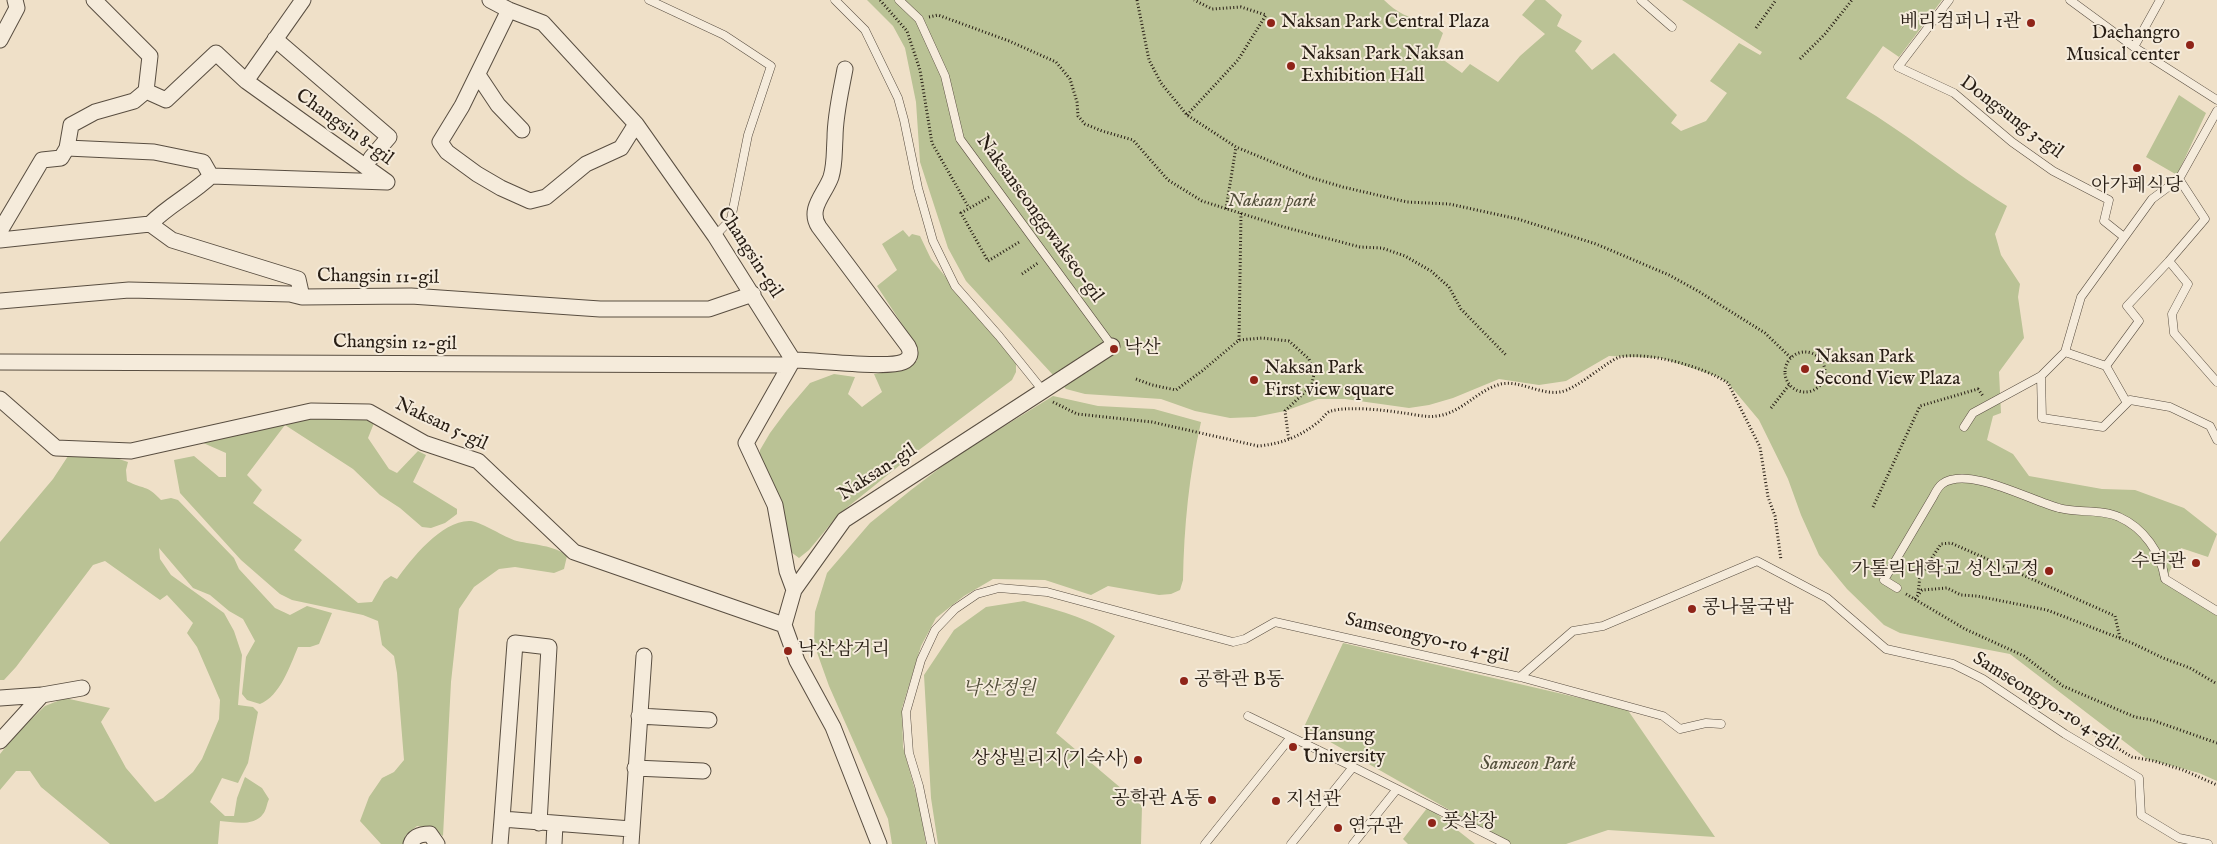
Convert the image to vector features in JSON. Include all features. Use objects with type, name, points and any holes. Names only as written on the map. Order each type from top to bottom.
[{"type":"street","points":[[0,40],[17,8],[15,0]]},
{"type":"street","points":[[0,231],[42,160],[61,158],[67,148],[72,125],[95,112],[134,101],[146,92],[150,56],[94,0]]},
{"type":"street","points":[[246,81],[303,0]]},
{"type":"street","name":"Changsin-gil","points":[[490,0],[509,10],[543,22],[636,124],[715,236],[753,294],[792,362]]},
{"type":"street","points":[[509,10],[462,106],[440,142],[447,152],[477,174],[522,198],[530,200],[546,197],[586,164],[613,153],[626,141],[636,124]]},
{"type":"street","points":[[275,39],[389,137],[370,158]]},
{"type":"street","name":"Changsin 8-gil","points":[[146,92],[166,100],[216,53],[246,81],[387,182],[211,176]]},
{"type":"street","name":"Changsin 12-gil","points":[[0,362],[792,362],[878,365],[902,363],[911,353],[908,346],[818,227],[815,219],[817,203],[831,177],[834,167],[836,130],[844,69]]},
{"type":"street","points":[[478,75],[498,105],[522,130]]},
{"type":"street","points":[[0,240],[150,224],[164,210],[202,185],[211,176],[203,162],[154,152],[67,148]]},
{"type":"street","points":[[150,224],[172,240],[298,279],[302,297]]},
{"type":"street","name":"Changsin 11-gil","points":[[0,301],[129,290],[290,294],[302,297],[411,296],[600,309],[709,309],[753,294]]},
{"type":"street","name":"Naksan-gil","points":[[784,625],[794,590],[844,520],[924,466],[1044,392],[1112,346]]},
{"type":"street","points":[[792,362],[746,443],[775,505],[787,571],[794,590]]},
{"type":"street","name":"Naksan 5-gil","points":[[0,400],[56,448],[131,451],[311,411],[369,412],[424,443],[478,461],[574,552],[784,625]]},
{"type":"street","points":[[784,625],[797,661],[832,727],[879,844]]},
{"type":"street","points":[[500,844],[514,643],[550,647],[538,823]]},
{"type":"street","points":[[502,819],[555,824],[631,837],[644,656]]},
{"type":"street","points":[[0,698],[42,696],[82,688]]},
{"type":"street","points":[[0,741],[42,696]]},
{"type":"street","points":[[639,716],[710,720]]},
{"type":"street","points":[[635,768],[703,771]]},
{"type":"street","points":[[554,844],[555,824]]},
{"type":"street","points":[[411,844],[416,836],[430,834],[437,844]]},
{"type":"lane","points":[[649,0],[724,35],[770,66],[748,135],[731,219],[715,236]]},
{"type":"lane","points":[[835,0],[865,30],[898,98],[918,188],[933,241],[955,286],[999,336],[1044,392]]},
{"type":"lane","name":"Naksanseonggwakseo-gil","points":[[899,0],[919,19],[945,76],[960,139],[1112,346]]},
{"type":"lane","points":[[1641,0],[1672,27]]},
{"type":"lane","name":"Dongsung 3-gil","points":[[1949,0],[1898,67],[1954,94],[2012,142],[2053,171],[2109,200],[2104,221],[2124,237]]},
{"type":"lane","points":[[2070,0],[2134,47],[2217,100]]},
{"type":"lane","points":[[2134,47],[2160,0]]},
{"type":"lane","points":[[1964,427],[1973,413],[2041,376],[2065,352],[2081,297],[2152,199],[2179,179],[2217,111]]},
{"type":"lane","points":[[2106,366],[2139,321],[2127,306],[2205,219],[2179,179]]},
{"type":"lane","points":[[2169,261],[2188,284],[2172,314],[2174,333],[2217,382]]},
{"type":"lane","points":[[2065,352],[2106,366],[2127,403]]},
{"type":"lane","points":[[2041,376],[2042,418],[2103,427],[2130,400],[2170,407],[2210,426],[2217,440]]},
{"type":"lane","points":[[1897,588],[1884,580],[1933,497],[1941,485],[1952,480],[1966,479],[1983,481],[2026,494],[2060,509],[2119,517],[2143,534],[2151,543],[2162,562],[2165,579],[2217,611]]},
{"type":"lane","name":"Samseongyo-ro 4-gil","points":[[931,844],[919,786],[909,753],[906,712],[921,660],[935,630],[955,609],[977,594],[999,588],[1047,592],[1233,642],[1245,639],[1275,622],[1520,677],[1573,630],[1603,626],[1757,561],[1828,598],[1886,649],[1953,664],[1983,679],[2065,734],[2138,778],[2141,815],[2180,838],[2208,844]]},
{"type":"lane","points":[[1520,677],[1663,716],[1680,729],[1706,723],[1721,724]]},
{"type":"lane","points":[[1248,716],[1353,766],[1506,844]]},
{"type":"lane","points":[[1205,844],[1291,737]]},
{"type":"lane","points":[[1291,844],[1353,766]]},
{"type":"lane","points":[[1353,844],[1397,789]]},
{"type":"path","points":[[880,0],[907,31],[920,70],[932,142],[969,208]]},
{"type":"path","points":[[1137,0],[1149,60],[1162,83],[1187,115],[1236,147],[1309,177],[1343,187],[1407,202],[1449,204],[1477,210],[1518,220],[1596,244],[1669,275],[1698,291],[1765,333],[1791,358]]},
{"type":"path","points":[[1187,115],[1238,60],[1266,15],[1241,7],[1212,10],[1194,0]]},
{"type":"path","points":[[1756,28],[1776,0]]},
{"type":"path","points":[[1800,59],[1825,34],[1852,0]]},
{"type":"path","points":[[919,19],[938,15],[1010,40],[1056,62],[1070,79],[1077,102],[1078,116],[1086,124],[1133,140],[1168,180],[1202,201],[1241,214],[1360,247],[1382,248],[1405,256],[1431,271],[1449,287],[1461,310],[1506,356]]},
{"type":"path","points":[[1226,209],[1236,147]]},
{"type":"path","points":[[994,194],[960,213],[988,261],[1022,241],[1017,233]]},
{"type":"path","points":[[1239,340],[1241,214]]},
{"type":"path","points":[[1022,274],[1035,265]]},
{"type":"path","points":[[1136,379],[1152,385],[1176,390],[1239,340],[1262,338],[1289,341],[1309,359],[1314,374],[1312,384],[1285,411],[1289,441]]},
{"type":"path","points":[[1798,352],[1811,352],[1822,360],[1825,373],[1820,386],[1814,390],[1801,392],[1789,385],[1784,372],[1785,366],[1791,358],[1798,352]]},
{"type":"path","points":[[1044,392],[1055,404],[1077,414],[1152,422],[1258,446],[1289,441],[1308,430],[1331,410],[1378,411],[1437,416],[1452,412],[1465,405],[1475,396],[1500,384],[1510,383],[1542,391],[1561,392],[1619,358],[1630,355],[1661,358],[1719,377],[1728,383],[1760,447],[1782,563]]},
{"type":"path","points":[[1771,408],[1789,385]]},
{"type":"path","points":[[1873,507],[1920,406],[1978,389],[1989,404]]},
{"type":"path","points":[[2120,638],[2115,616],[1951,542],[1941,544],[1920,576],[1918,593],[1915,599],[1965,628],[2024,656],[2064,686],[2135,717],[2152,720],[2217,743]]},
{"type":"path","points":[[1918,593],[1922,590],[1947,588],[1961,595],[1977,596],[2047,610],[2190,668],[2217,684]]},
{"type":"path","points":[[2041,702],[2132,756],[2183,770],[2217,785]]},
{"type":"green space","name":"Naksan park","points":[[867,0],[1384,0],[1404,14],[1415,19],[1427,20],[1443,33],[1435,54],[1462,73],[1470,64],[1498,82],[1520,56],[1545,34],[1522,15],[1535,0],[1545,0],[1562,15],[1557,26],[1582,41],[1575,51],[1592,70],[1614,53],[1677,115],[1671,123],[1681,131],[1706,121],[1727,93],[1710,81],[1739,43],[1760,55],[1762,52],[1682,0],[1942,0],[1899,57],[1883,46],[1846,98],[1887,123],[2007,206],[1995,234],[2001,255],[2020,284],[2018,297],[2024,338],[1999,372],[2001,413],[1993,416],[1987,440],[2013,454],[2029,476],[2102,489],[2135,490],[2184,508],[2217,534],[2208,557],[2181,548],[2165,581],[2217,610],[2217,781],[2199,773],[2147,759],[2010,654],[1900,633],[1884,625],[1847,589],[1819,555],[1801,515],[1788,479],[1759,420],[1728,383],[1719,377],[1661,358],[1609,356],[1566,381],[1539,385],[1499,379],[1453,398],[1429,405],[1409,408],[1345,399],[1318,399],[1285,411],[1255,417],[1230,418],[1195,411],[1161,399],[1085,394],[1066,389],[966,281],[948,248],[920,162],[916,102],[905,48],[893,26]]},
{"type":"green space","points":[[2179,95],[2206,113],[2177,175],[2146,157]]},
{"type":"green space","points":[[903,230],[909,237],[912,234],[920,236],[931,259],[1016,363],[1016,372],[1012,380],[915,453],[839,514],[809,550],[799,558],[787,549],[760,462],[760,450],[787,410],[810,383],[834,374],[855,377],[848,394],[862,407],[882,392],[874,374],[903,370],[917,361],[917,347],[877,286],[897,270],[882,244]]},
{"type":"green space","points":[[1053,396],[1098,406],[1154,409],[1201,422],[1190,481],[1183,580],[1180,590],[1171,594],[1159,595],[1108,586],[1091,595],[1045,580],[993,579],[964,596],[936,618],[921,646],[902,708],[903,747],[921,812],[926,844],[892,844],[888,819],[829,686],[814,644],[815,612],[827,573],[870,523],[911,490],[953,458]]},
{"type":"green space","points":[[273,415],[363,417],[374,423],[368,438],[389,469],[397,473],[418,451],[426,455],[413,482],[457,509],[457,514],[445,523],[431,528],[422,527],[400,508],[380,495],[353,469],[285,425],[247,475],[262,490],[253,503],[302,540],[294,550],[358,603],[372,602],[384,581],[391,576],[397,579],[419,551],[439,533],[460,522],[476,522],[517,541],[550,547],[567,556],[564,569],[554,573],[515,567],[499,569],[474,587],[459,609],[451,682],[443,836],[431,828],[417,826],[406,835],[403,844],[381,844],[360,821],[369,797],[382,778],[394,772],[404,760],[394,656],[382,645],[378,621],[363,615],[292,600],[280,594],[241,560],[180,493],[174,460],[194,456],[219,477],[226,477],[226,453],[201,442],[198,430],[203,427]]},
{"type":"green space","points":[[70,453],[116,458],[128,462],[126,470],[127,481],[148,489],[161,500],[171,498],[178,500],[234,558],[239,569],[275,608],[290,615],[307,606],[332,613],[319,644],[310,647],[298,647],[284,680],[273,694],[260,704],[247,700],[242,694],[246,657],[255,641],[243,619],[229,611],[210,595],[193,588],[159,548],[160,559],[171,575],[224,613],[234,631],[242,655],[238,705],[253,707],[258,712],[248,763],[238,783],[222,778],[210,802],[225,816],[234,816],[237,798],[245,777],[262,788],[269,799],[264,813],[254,821],[243,823],[220,821],[218,844],[110,844],[41,787],[30,771],[16,771],[0,790],[0,754],[16,734],[45,706],[65,698],[110,708],[101,722],[126,768],[155,802],[163,798],[193,772],[202,759],[219,719],[220,700],[197,647],[187,633],[193,623],[167,595],[160,600],[105,561],[93,565],[16,667],[4,680],[0,680],[0,542],[53,479]]},
{"type":"green space","name":"낙산정원","points":[[1024,601],[1082,619],[1115,636],[1056,733],[1142,806],[1141,844],[938,844],[931,798],[924,675],[954,630],[986,607]]},
{"type":"green space","name":"Samseon Park","points":[[1343,643],[1627,709],[1715,837],[1608,830],[1566,844],[1509,844],[1304,727]]},
{"type":"green space","name":"풋살장","points":[[1428,807],[1475,844],[1408,844],[1403,839]]},
{"type":"place","name":"Naksan Park Central Plaza","points":[[1271,23]]},
{"type":"place","name":"베리컴퍼니 1관","points":[[2031,23]]},
{"type":"place","name":"Daehangro Musical center","points":[[2190,45]]},
{"type":"place","name":"Naksan Park Naksan Exhibition Hall","points":[[1291,66]]},
{"type":"place","name":"아가페식당","points":[[2137,168]]},
{"type":"place","name":"낙산","points":[[1114,349]]},
{"type":"place","name":"Naksan Park Second View Plaza","points":[[1805,369]]},
{"type":"place","name":"Naksan Park First view square","points":[[1254,380]]},
{"type":"place","name":"수덕관","points":[[2196,563]]},
{"type":"place","name":"가톨릭대학교 성신교정","points":[[2049,571]]},
{"type":"place","name":"콩나물국밥","points":[[1692,609]]},
{"type":"place","name":"낙산삼거리","points":[[788,651]]},
{"type":"place","name":"공학관 B동","points":[[1184,681]]},
{"type":"place","name":"Hansung University","points":[[1293,747]]},
{"type":"place","name":"상상빌리지(기숙사)","points":[[1138,760]]},
{"type":"place","name":"공학관 A동","points":[[1212,800]]},
{"type":"place","name":"지선관","points":[[1276,801]]},
{"type":"place","name":"풋살장","points":[[1432,823]]},
{"type":"place","name":"연구관","points":[[1338,828]]}]
